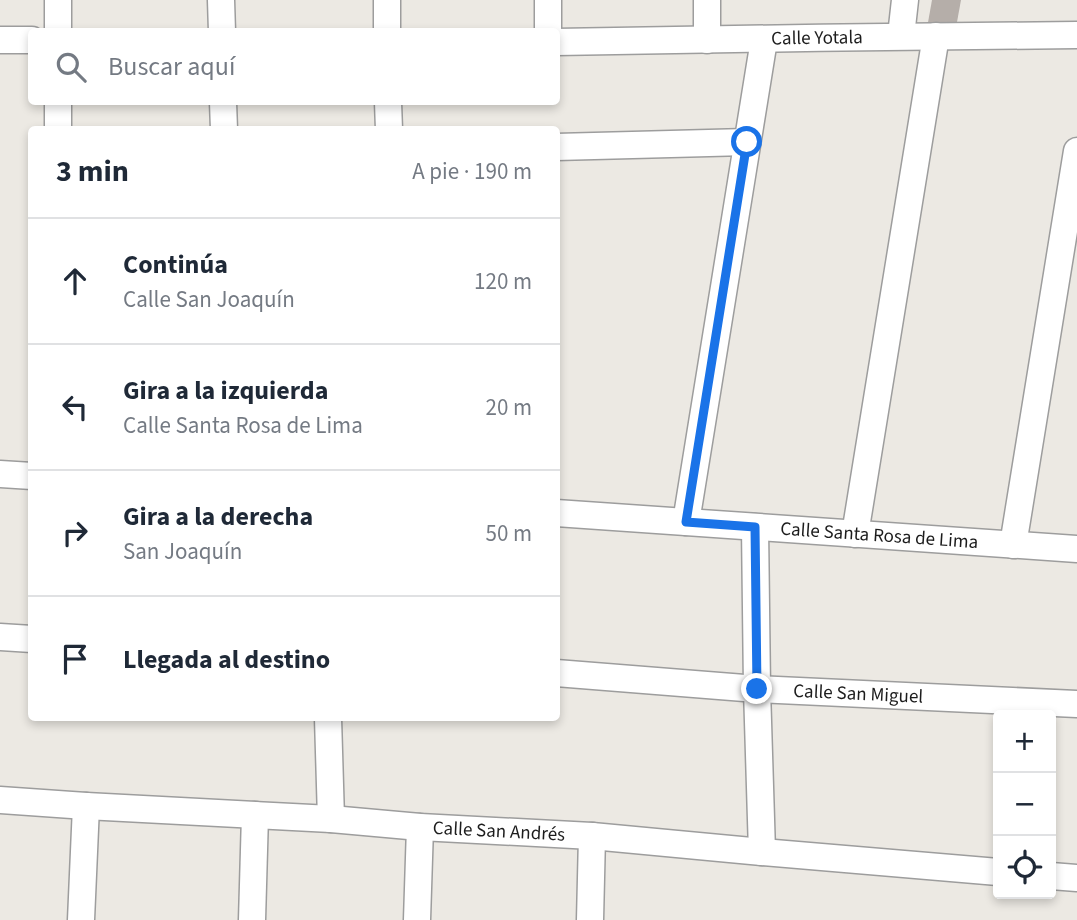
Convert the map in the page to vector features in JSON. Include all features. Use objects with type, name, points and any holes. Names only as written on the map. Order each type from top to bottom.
[{"type":"street","points":[[58,0],[58,28]]},
{"type":"street","points":[[221,0],[222,28]]},
{"type":"street","points":[[387,0],[387,28]]},
{"type":"street","points":[[548,0],[548,28]]},
{"type":"street","points":[[707,0],[707,40]]},
{"type":"street","points":[[901,36],[905,0]]},
{"type":"street","name":"Calle Yotala","points":[[560,42],[1077,35]]},
{"type":"street","points":[[855,534],[936,36]]},
{"type":"street","points":[[0,40],[28,40]]},
{"type":"street","points":[[686,522],[764,40]]},
{"type":"street","points":[[58,105],[58,126]]},
{"type":"street","points":[[223,105],[224,126]]},
{"type":"street","points":[[388,105],[389,126]]},
{"type":"street","points":[[560,147],[747,142]]},
{"type":"street","points":[[1013,544],[1077,151]]},
{"type":"street","points":[[0,474],[28,476]]},
{"type":"street","name":"Calle Santa Rosa de Lima","points":[[560,513],[1077,549]]},
{"type":"street","points":[[755,527],[762,852]]},
{"type":"street","points":[[0,637],[28,639]]},
{"type":"street","name":"Calle San Miguel","points":[[560,673],[757,689],[1077,704]]},
{"type":"street","points":[[328,721],[331,819]]},
{"type":"street","name":"Calle San Andrés","points":[[0,800],[592,836],[993,872]]},
{"type":"street","points":[[81,920],[86,806]]},
{"type":"street","points":[[252,920],[256,815]]},
{"type":"street","points":[[417,920],[419,827]]},
{"type":"street","points":[[590,920],[592,836]]},
{"type":"street","points":[[1056,876],[1077,878]]},
{"type":"building","points":[[932,0],[961,0],[955,33],[927,28]]},
{"type":"route","points":[[747,142],[686,522],[755,527],[757,689]]}]
